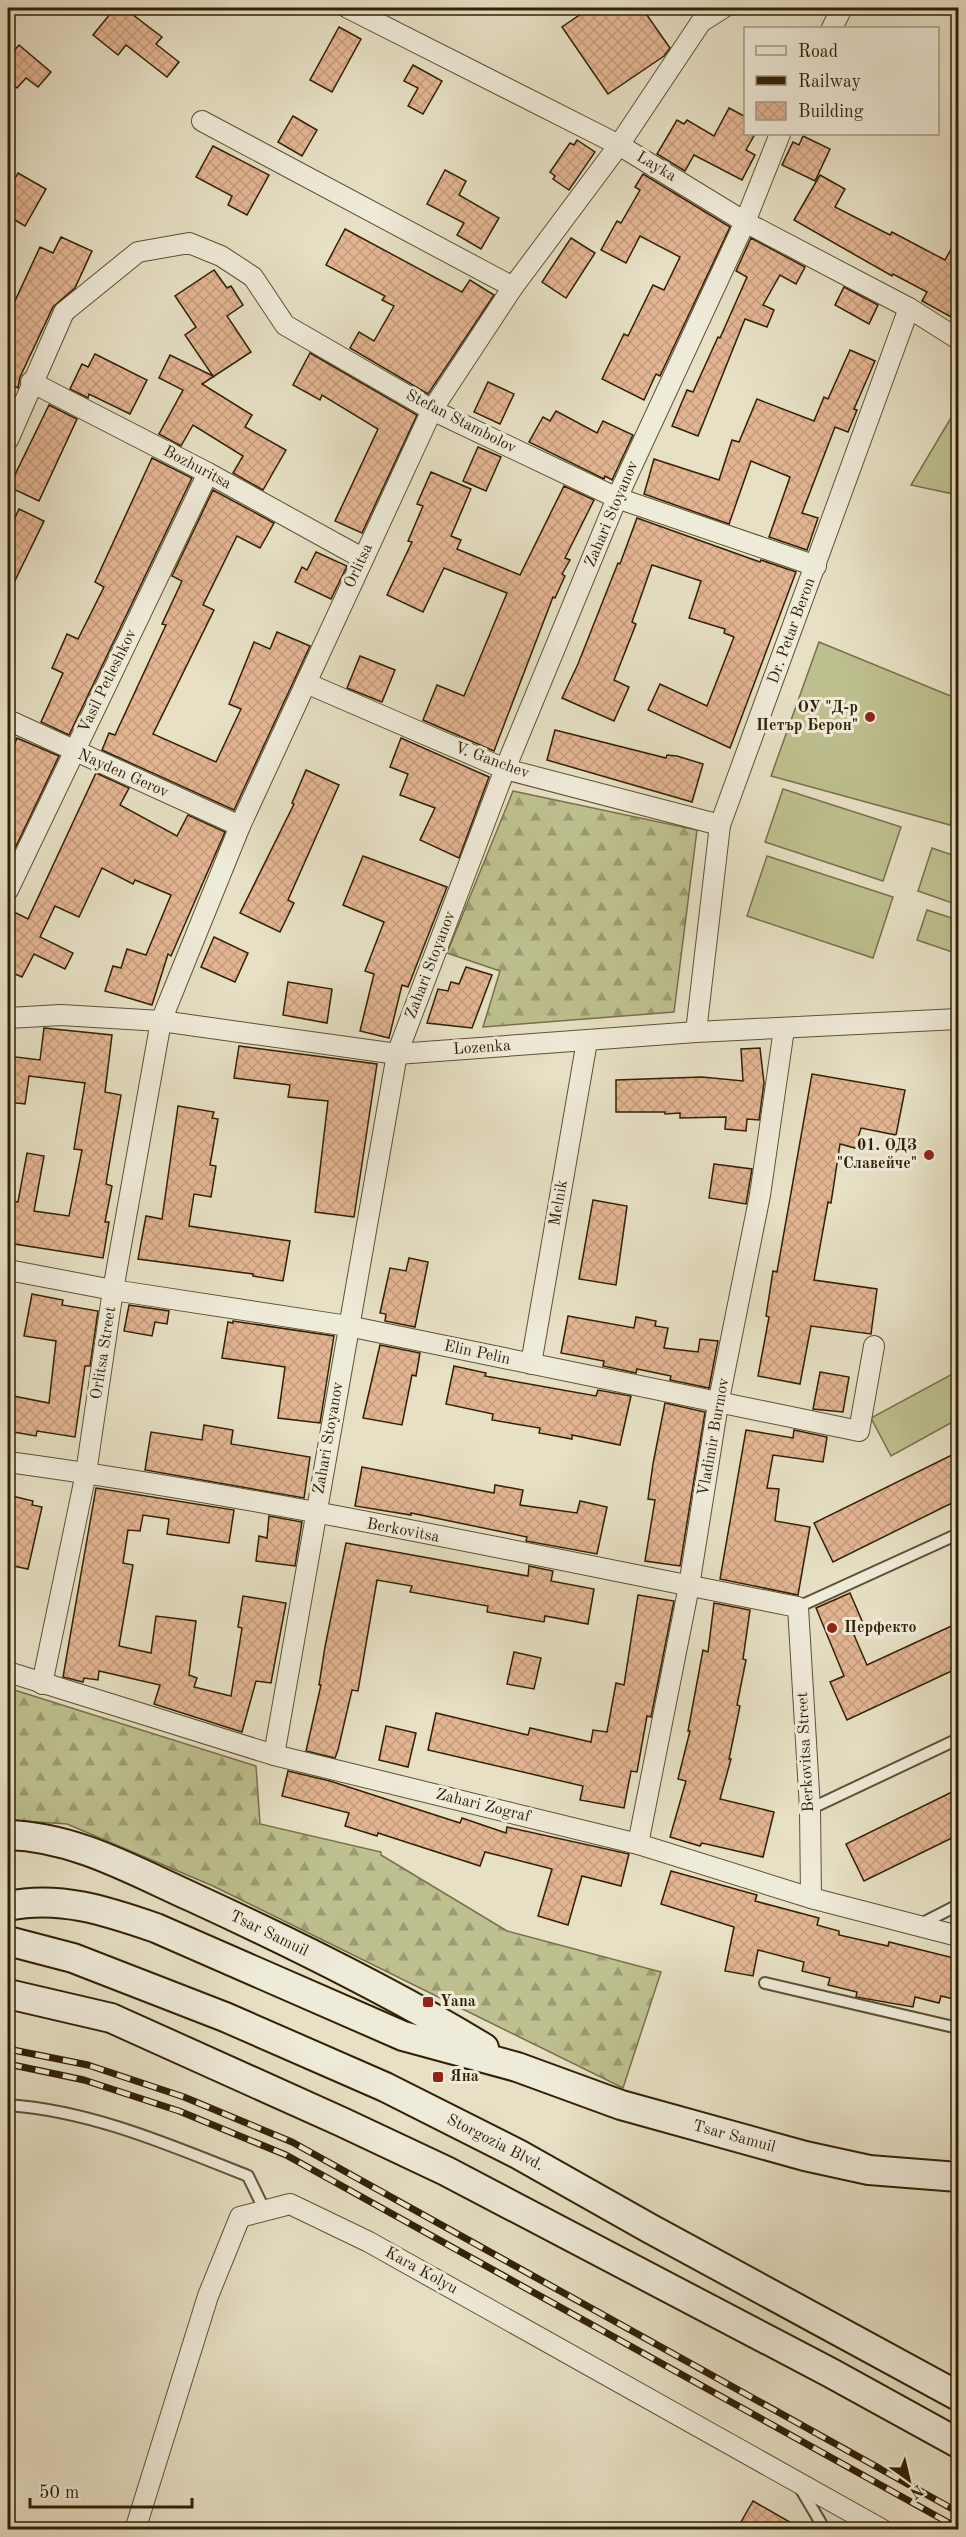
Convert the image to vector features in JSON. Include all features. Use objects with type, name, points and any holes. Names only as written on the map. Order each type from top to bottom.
[{"type":"main road","name":"Tsar Samuil","points":[[8,1835],[59,1840],[94,1852],[267,1932],[405,2001],[517,2067]]},
{"type":"main road","name":"Tsar Samuil","points":[[8,1906],[40,1902],[87,1906],[156,1928],[403,2036],[517,2067],[632,2108],[805,2156],[869,2170],[958,2177]]},
{"type":"main road","name":"Storgozia Blvd.","points":[[8,1941],[73,1958],[225,2017],[385,2087],[518,2154],[958,2396]]},
{"type":"main road","points":[[8,1994],[111,2018],[342,2122],[456,2177],[831,2373],[958,2443]]},
{"type":"street","name":"Layka","points":[[348,8],[619,145],[745,222],[909,308],[958,339]]},
{"type":"street","points":[[697,15],[723,8]]},
{"type":"street","name":"Orlitsa","points":[[161,1021],[240,826],[432,410],[513,287],[619,145],[697,15]]},
{"type":"street","points":[[202,121],[513,287]]},
{"type":"street","name":"Zahari Stoyanov","points":[[274,1755],[397,1054],[505,769],[617,498],[745,222],[780,135]]},
{"type":"street","name":"Stefan Stambolov","points":[[31,382],[64,312],[138,252],[189,243],[221,256],[253,277],[285,325],[432,410],[617,498],[816,566]]},
{"type":"street","name":"Dr. Petar Beron","points":[[696,1032],[720,825],[909,308]]},
{"type":"street","points":[[8,440],[31,382]]},
{"type":"street","name":"Bozhuritsa","points":[[31,382],[207,473],[362,558]]},
{"type":"street","name":"Vasil Petleshkov","points":[[8,890],[207,473]]},
{"type":"street","name":"V. Ganchev","points":[[306,683],[505,769],[720,825]]},
{"type":"street","name":"Nayden Gerov","points":[[8,720],[240,826]]},
{"type":"street","name":"Lozenka","points":[[8,1018],[62,1015],[161,1021],[397,1054],[696,1032],[958,1019]]},
{"type":"street","name":"Orlitsa Street","points":[[42,1684],[86,1473],[113,1290],[161,1021]]},
{"type":"street","name":"Vladimir Burmov","points":[[638,1844],[689,1586],[718,1404],[760,1195],[784,1029]]},
{"type":"street","name":"Melnik","points":[[531,1364],[587,1041]]},
{"type":"street","name":"Elin Pelin","points":[[8,1270],[113,1290],[348,1326],[718,1404],[859,1431],[874,1346]]},
{"type":"street","name":"Berkovitsa","points":[[8,1462],[86,1473],[316,1513],[798,1607]]},
{"type":"street","name":"Berkovitsa Street","points":[[798,1607],[810,1809],[811,1898]]},
{"type":"street","name":"Zahari Zograf","points":[[8,1672],[274,1755],[638,1844],[811,1898],[958,1936]]},
{"type":"street","name":"Kara Kolyu","points":[[135,2529],[208,2296],[240,2217],[290,2204],[369,2242],[882,2529]]},
{"type":"lane","points":[[798,1607],[958,1534]]},
{"type":"lane","points":[[810,1809],[958,1739]]},
{"type":"lane","points":[[918,1926],[958,1905]]},
{"type":"lane","points":[[765,1983],[958,2028]]},
{"type":"lane","points":[[8,2105],[31,2106],[142,2133],[248,2176],[265,2211]]},
{"type":"lane","points":[[796,2480],[825,2529]]},
{"type":"green space","points":[[958,406],[958,495],[911,485]]},
{"type":"green space","points":[[819,642],[958,699],[958,799],[950,825],[771,776]]},
{"type":"green space","points":[[783,789],[901,827],[883,881],[765,842]]},
{"type":"green space","points":[[513,791],[697,830],[674,1012],[483,1027],[500,971],[447,953]]},
{"type":"green space","points":[[932,848],[958,857],[958,905],[918,891]]},
{"type":"green space","points":[[767,856],[893,897],[873,958],[747,916]]},
{"type":"green space","points":[[927,910],[958,920],[958,954],[917,940]]},
{"type":"green space","points":[[958,1371],[958,1419],[891,1456],[871,1418]]},
{"type":"green space","points":[[8,1688],[256,1766],[260,1824],[381,1852],[381,1855],[507,1931],[661,1972],[623,2088],[213,1886],[67,1824],[8,1820]]},
{"type":"building","points":[[115,8],[124,8],[162,37],[156,44],[179,62],[167,77],[126,45],[118,55],[93,35]]},
{"type":"building","points":[[590,8],[642,8],[670,48],[664,56],[608,94],[562,27]]},
{"type":"building","points":[[339,27],[361,39],[332,92],[310,80]]},
{"type":"building","points":[[19,45],[51,72],[38,87],[26,78],[17,88],[8,80],[8,58]]},
{"type":"building","points":[[413,65],[442,81],[423,114],[408,106],[418,88],[404,81]]},
{"type":"building","points":[[729,108],[744,116],[744,135],[754,135],[746,150],[755,155],[742,180],[694,155],[685,171],[657,154],[677,120],[684,124],[687,120],[714,136]]},
{"type":"building","points":[[293,116],[317,130],[302,156],[278,142]]},
{"type":"building","points":[[803,136],[830,149],[815,181],[782,165],[793,142],[799,145]]},
{"type":"building","points":[[577,140],[595,152],[569,190],[553,179],[555,176],[550,172],[570,143],[574,145]]},
{"type":"building","points":[[213,146],[269,175],[247,215],[228,205],[232,196],[196,177]]},
{"type":"building","points":[[445,170],[466,181],[459,195],[499,218],[481,249],[457,235],[464,223],[427,204]]},
{"type":"building","points":[[18,173],[46,189],[25,226],[8,216],[8,191]]},
{"type":"building","points":[[643,174],[730,227],[660,376],[656,374],[644,400],[602,379],[624,334],[628,336],[653,285],[664,290],[680,257],[640,236],[626,263],[601,250],[617,221],[621,223],[640,190],[635,187]]},
{"type":"building","points":[[820,175],[845,189],[835,207],[890,235],[892,232],[945,260],[958,237],[958,309],[953,318],[922,301],[927,292],[893,274],[892,276],[794,220]]},
{"type":"building","points":[[345,229],[462,292],[470,280],[494,295],[428,394],[350,348],[359,332],[374,341],[394,306],[382,300],[385,296],[326,265]]},
{"type":"building","points":[[61,237],[92,251],[75,288],[53,307],[20,377],[18,388],[8,384],[8,316],[40,247],[53,253]]},
{"type":"building","points":[[571,238],[595,253],[566,298],[542,282]]},
{"type":"building","points":[[751,238],[805,267],[796,284],[780,275],[763,305],[774,310],[767,327],[745,319],[698,436],[672,426],[687,390],[693,392],[747,277],[736,271]]},
{"type":"building","points":[[214,270],[227,288],[231,286],[243,305],[227,316],[251,352],[202,384],[252,415],[245,427],[286,450],[263,490],[233,473],[243,456],[193,425],[181,446],[159,434],[183,390],[159,378],[170,355],[213,376],[185,335],[196,327],[175,296]]},
{"type":"building","points":[[844,287],[878,305],[869,324],[835,305]]},
{"type":"building","points":[[850,350],[875,361],[854,409],[857,410],[848,432],[835,427],[802,513],[818,518],[807,550],[769,537],[790,477],[751,461],[729,524],[644,494],[654,459],[719,480],[732,440],[739,442],[757,399],[814,421],[824,397],[828,399]]},
{"type":"building","points":[[310,353],[417,415],[362,533],[335,521],[378,429],[322,395],[320,400],[293,385]]},
{"type":"building","points":[[95,354],[147,380],[130,414],[89,394],[88,398],[70,389],[82,364],[88,367]]},
{"type":"building","points":[[488,382],[514,394],[500,424],[474,412]]},
{"type":"building","points":[[49,405],[77,419],[39,501],[9,487]]},
{"type":"building","points":[[556,411],[597,433],[603,421],[633,435],[612,480],[605,476],[604,479],[529,442],[543,417],[550,421]]},
{"type":"building","points":[[478,447],[501,457],[486,491],[463,481]]},
{"type":"building","points":[[152,458],[192,478],[69,735],[41,722],[63,673],[52,668],[67,634],[78,639],[104,587],[95,582]]},
{"type":"building","points":[[431,472],[471,489],[451,536],[461,540],[457,549],[520,575],[564,486],[594,500],[565,558],[570,560],[562,574],[565,576],[555,598],[553,597],[494,751],[423,720],[437,685],[464,696],[507,593],[444,568],[423,612],[387,595],[412,542],[408,541],[423,506],[417,504]]},
{"type":"building","points":[[213,490],[274,523],[260,548],[237,536],[203,605],[214,610],[153,734],[216,762],[241,709],[229,704],[254,642],[270,649],[277,632],[310,646],[234,810],[102,750],[109,733],[115,735],[166,625],[162,624],[182,581],[172,576]]},
{"type":"building","points":[[19,509],[44,521],[8,595],[8,533]]},
{"type":"building","points":[[637,518],[760,562],[761,560],[796,572],[730,748],[648,710],[660,684],[707,706],[734,637],[724,633],[725,629],[689,618],[701,581],[652,565],[632,622],[636,624],[614,680],[629,687],[614,721],[562,698],[618,563],[620,564]]},
{"type":"building","points":[[316,552],[347,566],[331,599],[295,582],[302,567],[307,570]]},
{"type":"building","points":[[360,656],[395,670],[382,702],[347,688]]},
{"type":"building","points":[[555,730],[666,758],[667,755],[677,756],[703,764],[692,802],[547,760]]},
{"type":"building","points":[[17,738],[59,756],[8,863],[8,760]]},
{"type":"building","points":[[401,738],[489,777],[459,858],[420,840],[435,808],[400,795],[408,774],[390,767]]},
{"type":"building","points":[[306,770],[339,785],[288,900],[294,903],[280,932],[240,913],[294,804],[292,803]]},
{"type":"building","points":[[96,773],[129,788],[120,805],[177,836],[188,815],[225,832],[171,956],[168,954],[152,1005],[105,991],[113,966],[121,968],[127,949],[146,955],[171,895],[135,880],[133,884],[102,868],[79,917],[55,906],[40,937],[73,953],[65,969],[34,954],[22,977],[8,971],[8,909],[28,919]]},
{"type":"building","points":[[363,856],[447,887],[408,987],[402,985],[389,1038],[360,1031],[374,974],[365,971],[384,922],[343,905]]},
{"type":"building","points":[[214,937],[248,953],[235,982],[201,967]]},
{"type":"building","points":[[466,967],[492,975],[472,1028],[427,1023],[438,989],[448,991],[451,982],[459,984]]},
{"type":"building","points":[[288,982],[332,989],[327,1023],[283,1015]]},
{"type":"building","points":[[44,1028],[112,1035],[105,1092],[121,1095],[106,1184],[112,1186],[105,1222],[109,1222],[103,1258],[8,1243],[8,1201],[18,1202],[27,1153],[44,1156],[34,1211],[69,1216],[82,1150],[74,1149],[85,1083],[29,1076],[25,1104],[8,1102],[8,1056],[40,1060]]},
{"type":"building","points":[[239,1046],[377,1064],[354,1217],[315,1212],[328,1101],[288,1097],[290,1085],[234,1078]]},
{"type":"building","points":[[760,1048],[764,1083],[759,1120],[747,1119],[746,1131],[725,1129],[726,1117],[680,1118],[680,1113],[616,1112],[616,1080],[702,1077],[743,1081],[741,1049]]},
{"type":"building","points":[[812,1074],[905,1090],[896,1135],[861,1128],[855,1148],[840,1144],[831,1203],[828,1202],[814,1280],[877,1289],[871,1334],[811,1326],[800,1384],[758,1376],[769,1317],[766,1316],[773,1271],[777,1272]]},
{"type":"building","points":[[178,1106],[214,1112],[212,1118],[218,1119],[210,1165],[216,1166],[211,1197],[194,1194],[189,1226],[290,1241],[283,1281],[253,1276],[253,1274],[138,1259],[146,1216],[162,1219]]},
{"type":"building","points":[[714,1164],[752,1169],[746,1204],[709,1198]]},
{"type":"building","points":[[593,1200],[627,1206],[616,1285],[579,1279]]},
{"type":"building","points":[[409,1258],[428,1262],[415,1327],[385,1321],[386,1314],[380,1313],[390,1268],[406,1271]]},
{"type":"building","points":[[32,1294],[63,1300],[62,1305],[98,1311],[90,1366],[85,1366],[75,1437],[37,1431],[36,1436],[8,1431],[8,1395],[49,1403],[56,1341],[24,1336]]},
{"type":"building","points":[[129,1305],[169,1311],[167,1324],[155,1322],[152,1336],[124,1331]]},
{"type":"building","points":[[568,1316],[634,1328],[636,1317],[656,1321],[655,1326],[668,1328],[664,1348],[698,1352],[700,1339],[718,1341],[709,1388],[670,1380],[671,1376],[637,1369],[636,1373],[603,1366],[604,1361],[561,1353]]},
{"type":"building","points":[[233,1321],[334,1336],[320,1423],[278,1418],[285,1367],[222,1358],[228,1322],[233,1323]]},
{"type":"building","points":[[380,1345],[420,1353],[416,1376],[412,1375],[402,1425],[363,1418]]},
{"type":"building","points":[[454,1366],[486,1373],[485,1376],[596,1396],[598,1390],[631,1396],[620,1445],[572,1435],[572,1439],[539,1433],[540,1428],[492,1420],[493,1414],[446,1404]]},
{"type":"building","points":[[820,1372],[849,1377],[843,1412],[813,1409]]},
{"type":"building","points":[[665,1403],[705,1412],[680,1566],[645,1561],[655,1500],[648,1499]]},
{"type":"building","points":[[204,1425],[233,1430],[231,1444],[310,1457],[304,1498],[145,1470],[151,1432],[202,1440]]},
{"type":"building","points":[[746,1430],[793,1438],[794,1430],[827,1437],[823,1462],[773,1455],[767,1488],[779,1489],[775,1521],[810,1527],[798,1595],[720,1579]]},
{"type":"building","points":[[958,1452],[958,1500],[833,1562],[814,1523]]},
{"type":"building","points":[[362,1467],[494,1493],[495,1485],[523,1490],[520,1505],[577,1513],[580,1501],[607,1507],[597,1554],[526,1541],[527,1537],[411,1513],[411,1515],[355,1506]]},
{"type":"building","points":[[96,1488],[234,1510],[229,1543],[167,1534],[169,1519],[143,1515],[140,1531],[128,1530],[123,1563],[133,1565],[119,1646],[151,1653],[156,1616],[196,1621],[189,1675],[197,1678],[194,1687],[231,1696],[242,1628],[238,1627],[243,1596],[286,1603],[271,1683],[256,1681],[242,1732],[154,1704],[160,1685],[99,1671],[98,1680],[84,1678],[83,1682],[63,1677]]},
{"type":"building","points":[[8,1495],[33,1501],[32,1505],[42,1507],[28,1569],[8,1565]]},
{"type":"building","points":[[269,1516],[302,1522],[295,1566],[256,1561],[259,1536],[267,1538]]},
{"type":"building","points":[[346,1543],[528,1576],[529,1566],[553,1571],[551,1581],[594,1589],[588,1624],[545,1616],[544,1622],[487,1612],[488,1606],[410,1592],[412,1586],[377,1580],[358,1691],[352,1690],[335,1758],[306,1751],[321,1685],[319,1685],[325,1647]]},
{"type":"building","points":[[850,1593],[866,1630],[854,1635],[867,1665],[958,1623],[958,1668],[847,1720],[830,1682],[844,1676],[816,1608]]},
{"type":"building","points":[[638,1595],[674,1601],[651,1717],[647,1716],[637,1772],[631,1771],[624,1808],[580,1800],[583,1786],[428,1750],[436,1713],[528,1735],[530,1728],[591,1742],[593,1730],[607,1732],[616,1683],[624,1685]]},
{"type":"building","points":[[714,1603],[750,1610],[743,1659],[746,1660],[737,1705],[740,1706],[729,1759],[731,1759],[720,1799],[774,1812],[763,1857],[702,1843],[700,1846],[670,1837],[686,1781],[678,1779],[690,1731],[688,1731],[703,1650],[708,1652]]},
{"type":"building","points":[[514,1652],[541,1658],[534,1689],[507,1684]]},
{"type":"building","points":[[386,1726],[416,1733],[408,1767],[379,1760]]},
{"type":"building","points":[[288,1771],[330,1781],[460,1823],[462,1818],[506,1833],[507,1827],[629,1854],[621,1886],[582,1876],[568,1925],[538,1916],[552,1869],[485,1852],[480,1866],[378,1833],[377,1836],[345,1826],[349,1813],[282,1796]]},
{"type":"building","points":[[958,1789],[958,1835],[864,1881],[846,1844]]},
{"type":"building","points":[[671,1871],[757,1895],[755,1901],[819,1918],[817,1925],[839,1931],[839,1935],[888,1946],[889,1942],[958,1959],[958,2000],[941,1996],[939,2003],[915,1997],[913,2007],[856,1997],[857,1992],[828,1985],[830,1978],[802,1971],[804,1962],[758,1950],[753,1976],[725,1971],[734,1927],[661,1904]]},
{"type":"building","points":[[753,2501],[802,2529],[737,2529]]},
{"type":"railway","points":[[8,2049],[88,2065],[184,2097],[292,2142],[958,2512]]},
{"type":"railway","points":[[8,2064],[84,2080],[179,2111],[286,2155],[958,2528]]},
{"type":"place","name":"ОУ \"Д-р Петър Берон\"","points":[[870,717]]},
{"type":"place","name":"01. ОДЗ \"Славейче\"","points":[[929,1155]]},
{"type":"place","name":"Перфекто","points":[[832,1628]]},
{"type":"place","name":"Yana","points":[[428,2002]]},
{"type":"place","name":"Яна","points":[[438,2077]]}]
